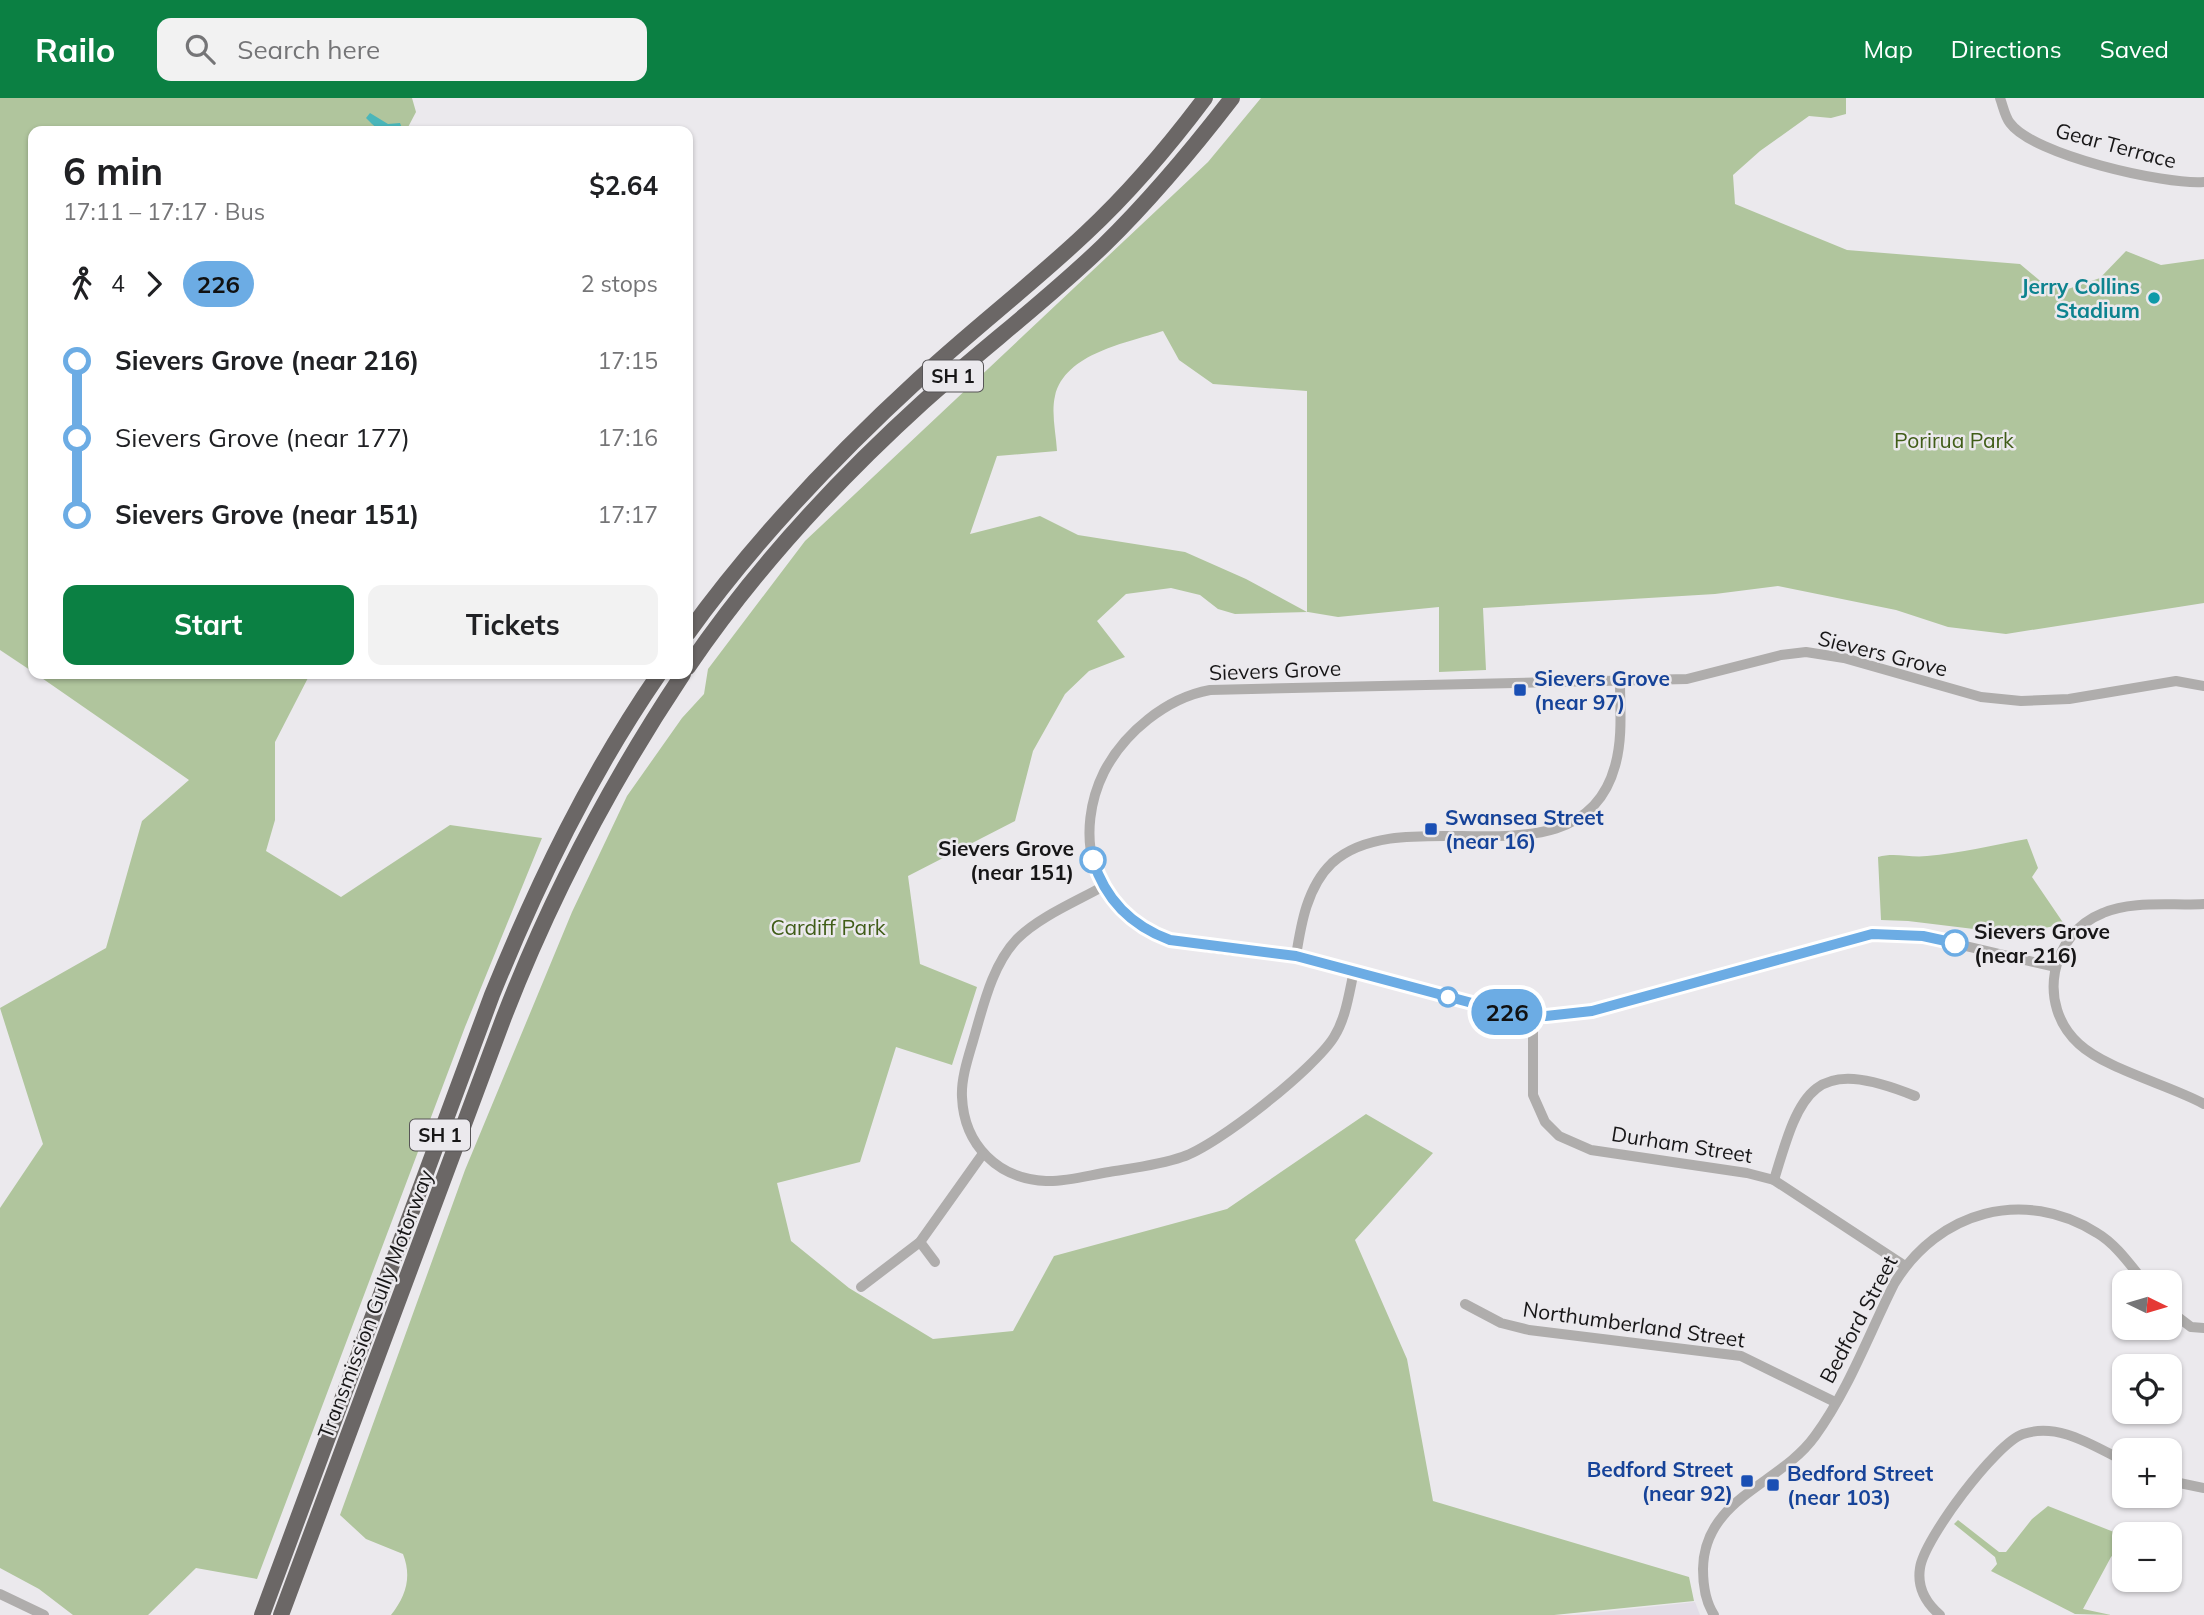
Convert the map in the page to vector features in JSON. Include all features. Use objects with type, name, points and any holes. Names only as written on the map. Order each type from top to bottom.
[{"type":"highway","name":"SH 1","points":[[693,627],[739,566],[833,461],[921,377],[1106,214],[1205,98]]},
{"type":"highway","name":"SH 1","points":[[693,660],[759,574],[848,474],[923,402],[1103,246],[1170,176],[1232,98]]},
{"type":"highway","name":"Transmission Gully Motorway","points":[[262,1615],[482,1020],[521,925],[595,776],[656,679]]},
{"type":"highway","name":"Transmission Gully Motorway","points":[[281,1615],[535,942],[604,800],[680,679]]},
{"type":"street","name":"Gear Terrace","points":[[2000,98],[2010,123],[2027,137],[2076,159],[2176,182],[2204,182]]},
{"type":"street","name":"Sievers Grove","points":[[2055,967],[1923,936],[1872,934],[1592,1011],[1532,1015],[1502,1011],[1296,956],[1170,940],[1136,922],[1102,887],[1090,844],[1090,823],[1098,785],[1113,757],[1137,731],[1164,708],[1188,695],[1222,690],[1620,681],[1703,676],[1781,654],[1806,652],[1844,658],[1981,697],[2021,701],[2069,699],[2176,681],[2204,686]]},
{"type":"street","points":[[1296,956],[1307,905],[1314,888],[1331,864],[1355,848],[1391,839],[1540,832],[1565,826],[1586,812],[1602,793],[1615,767],[1620,734],[1620,681]]},
{"type":"street","points":[[1102,887],[1023,935],[998,966],[971,1047],[962,1096],[970,1134],[982,1155],[999,1167],[1047,1181],[1182,1158],[1205,1147],[1265,1103],[1324,1051],[1341,1021],[1354,971]]},
{"type":"street","points":[[2204,904],[2124,907],[2104,912],[2076,931],[2055,967],[2053,990],[2057,1011],[2078,1044],[2101,1058],[2204,1104]]},
{"type":"street","name":"Durham Street","points":[[1532,1015],[1533,1095],[1545,1122],[1559,1136],[1591,1150],[1747,1172],[1774,1181],[1905,1266]]},
{"type":"street","points":[[1774,1181],[1787,1135],[1811,1091],[1823,1082],[1850,1078],[1895,1088],[1915,1096]]},
{"type":"street","points":[[861,1287],[920,1242],[982,1155]]},
{"type":"street","name":"Bedford Street","points":[[1714,1615],[1707,1604],[1703,1571],[1707,1543],[1713,1528],[1736,1500],[1782,1469],[1805,1449],[1835,1402],[1905,1266],[1930,1239],[1954,1224],[1978,1215],[2029,1208],[2066,1217],[2099,1234],[2133,1270]]},
{"type":"street","points":[[920,1242],[935,1262]]},
{"type":"street","name":"Northumberland Street","points":[[1465,1304],[1500,1323],[1529,1331],[1741,1356],[1835,1402]]},
{"type":"street","points":[[2182,1320],[2191,1326],[2204,1328]]},
{"type":"street","points":[[1940,1615],[1924,1596],[1920,1584],[1923,1553],[1948,1515],[2002,1447],[2023,1434],[2058,1430],[2112,1455]]},
{"type":"street","points":[[2182,1483],[2204,1488]]},
{"type":"street","points":[[0,1594],[44,1615]]},
{"type":"shaded area","points":[[1695,1602],[1700,1615],[1574,1615]]},
{"type":"green space","points":[[0,98],[412,98],[416,112],[409,126],[28,126],[28,669],[0,650]]},
{"type":"green space","points":[[1261,98],[1846,98],[1846,114],[1831,118],[1809,116],[1760,151],[1733,175],[1735,204],[1847,250],[2020,264],[2045,285],[2068,289],[2100,278],[2126,251],[2161,265],[2204,259],[2204,603],[2006,634],[1948,627],[1896,610],[1778,586],[1715,594],[1483,608],[1486,670],[1439,672],[1439,607],[1338,617],[1308,612],[1235,614],[1218,609],[1200,595],[1171,588],[1126,594],[1097,621],[1125,657],[1089,671],[1065,694],[1033,751],[1015,821],[908,876],[920,964],[977,987],[952,1065],[896,1047],[860,1162],[777,1183],[791,1241],[849,1288],[933,1339],[1013,1331],[1054,1256],[1227,1209],[1366,1114],[1433,1153],[1355,1240],[1407,1359],[1433,1501],[1689,1577],[1694,1601],[1554,1615],[391,1615],[406,1586],[407,1571],[403,1554],[366,1539],[340,1515],[465,1170],[572,912],[627,796],[682,718],[704,694],[708,669],[805,541],[1208,162]],"holes":[[[1163,331],[1179,360],[1213,384],[1307,391],[1307,612],[1246,579],[1185,552],[1078,535],[1040,516],[970,534],[997,456],[1057,451],[1055,396],[1061,381],[1071,369],[1099,352]]]},
{"type":"green space","points":[[43,679],[307,679],[275,742],[275,820],[266,851],[341,897],[450,825],[542,838],[465,1027],[257,1579],[196,1568],[148,1615],[73,1615],[39,1589],[0,1568],[0,1208],[43,1144],[0,1008],[106,948],[142,821],[189,780]]},
{"type":"green space","points":[[2027,839],[2038,868],[2032,877],[2064,924],[2015,934],[1881,920],[1878,857],[1939,855]]},
{"type":"green space","points":[[2048,1506],[2112,1531],[2112,1556],[2083,1609],[2111,1615],[2075,1614],[1991,1571],[1997,1564],[1995,1557],[1954,1524],[1958,1520],[1999,1552],[2006,1552],[2032,1519]]},
{"type":"water","points":[[370,113],[388,124],[400,123],[401,126],[375,126],[366,118]]},
{"type":"bus line","name":"226","points":[[1093,860],[1102,887],[1125,914],[1151,933],[1170,940],[1220,949],[1296,956],[1502,1011],[1532,1015],[1559,1016],[1592,1011],[1853,937],[1889,933],[1923,936],[1955,943]]},
{"type":"place","name":"Jerry Collins Stadium","points":[[2154,298]]},
{"type":"place","name":"Sievers Grove (near 97)","points":[[1520,690]]},
{"type":"place","name":"Swansea Street (near 16)","points":[[1431,829]]},
{"type":"place","name":"Sievers Grove (near 151)","points":[[1093,860]]},
{"type":"place","name":"Sievers Grove (near 216)","points":[[1955,943]]},
{"type":"place","name":"Bedford Street (near 92)","points":[[1747,1481]]},
{"type":"place","name":"Bedford Street (near 103)","points":[[1773,1485]]},
{"type":"park label","name":"Porirua Park","points":[[1954,440]]},
{"type":"park label","name":"Cardiff Park","points":[[828,927]]}]
